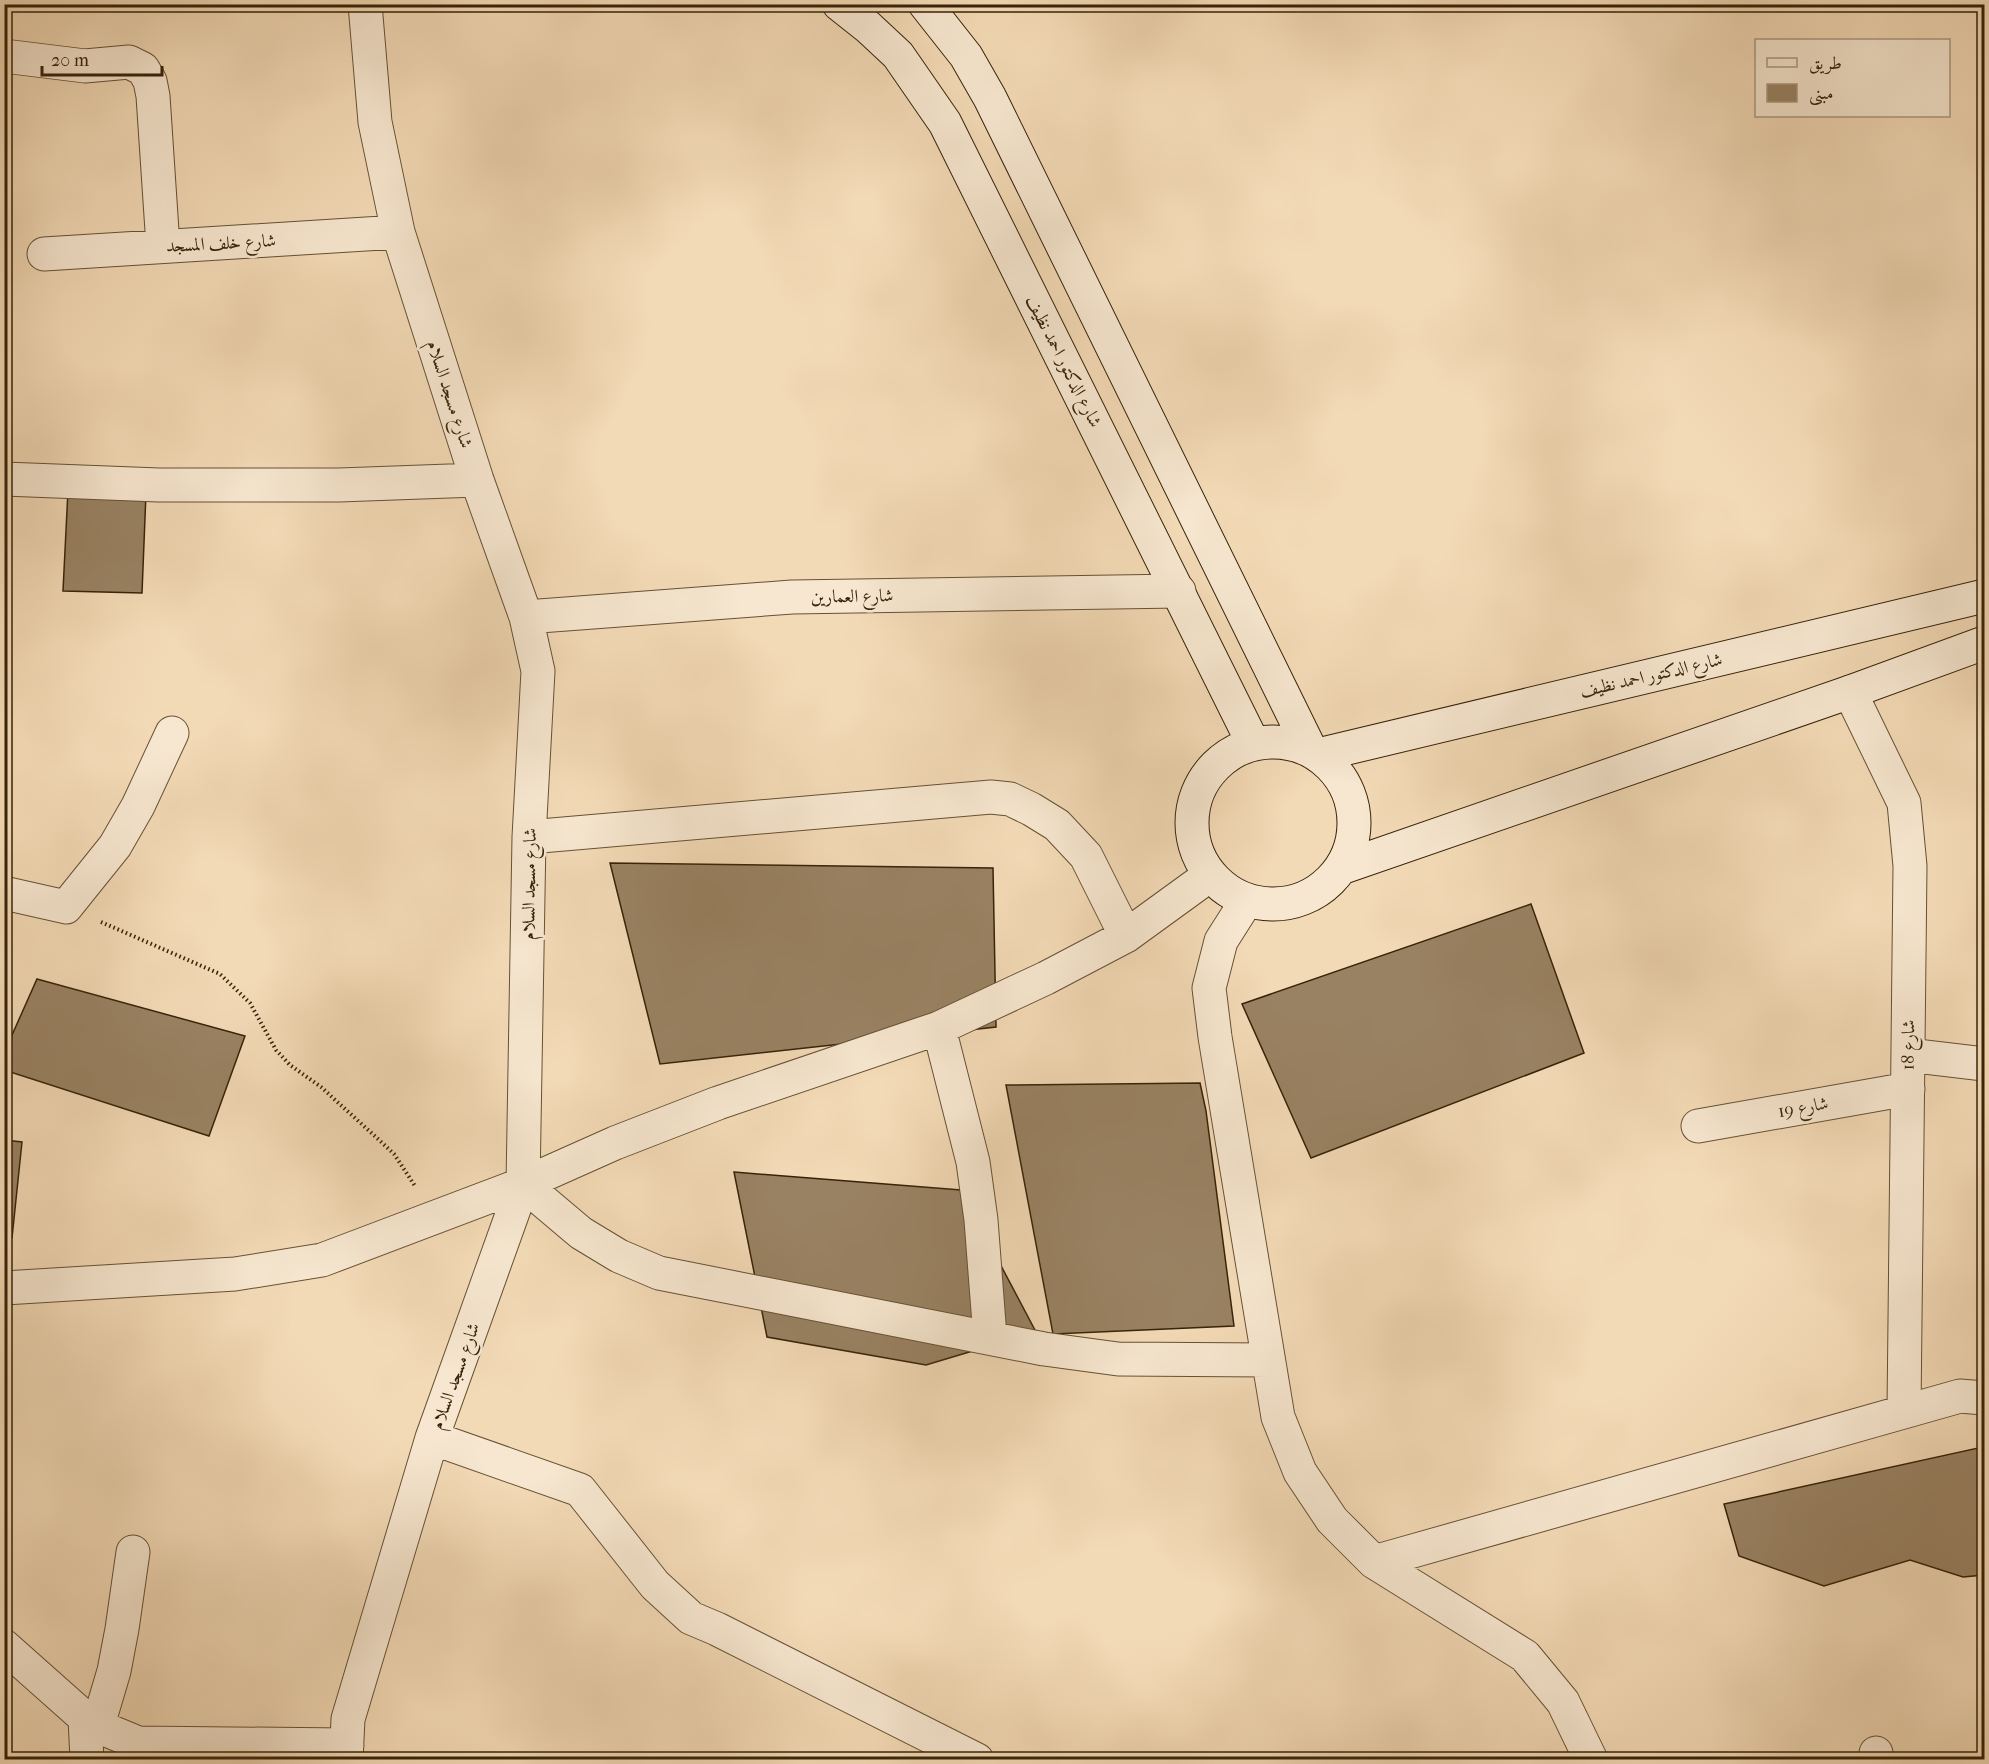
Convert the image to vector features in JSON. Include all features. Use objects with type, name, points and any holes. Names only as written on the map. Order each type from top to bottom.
[{"type":"street","name":"شارع مسجد السلام","points":[[346,1752],[348,1719],[432,1438],[523,1184],[529,837],[538,671],[526,617],[477,480],[398,232],[375,122],[365,4]]},
{"type":"street","name":"شارع الدكتور احمد نظيف","points":[[839,4],[898,55],[945,123],[1253,743]]},
{"type":"street","points":[[925,4],[966,56],[990,98],[1314,753],[1340,777],[1353,806],[1353,838],[1341,868],[1323,887],[1299,900],[1274,904],[1248,900],[1227,890],[1210,875],[1197,852],[1192,825],[1196,798],[1208,774],[1228,755],[1253,743],[1283,741],[1314,753]]},
{"type":"street","points":[[4,56],[85,66],[129,62],[143,69],[150,81],[153,96],[163,246]]},
{"type":"street","name":"شارع خلف المسجد","points":[[44,254],[398,232]]},
{"type":"street","points":[[4,479],[159,485],[328,485],[477,480]]},
{"type":"street","name":"شارع العمارين","points":[[526,617],[792,597],[1179,591]]},
{"type":"street","name":"شارع الدكتور احمد نظيف","points":[[1314,753],[1984,596]]},
{"type":"street","points":[[1341,868],[1850,692],[1984,643]]},
{"type":"street","name":"شارع 18","points":[[1850,692],[1904,803],[1910,866],[1904,1411]]},
{"type":"street","points":[[4,893],[66,907],[116,846],[138,806],[172,733]]},
{"type":"street","points":[[529,837],[991,797],[1010,799],[1031,808],[1057,825],[1086,856],[1126,936]]},
{"type":"street","points":[[4,1288],[236,1274],[322,1260],[523,1184],[615,1143],[718,1103],[939,1028],[1046,978],[1126,936],[1210,875]]},
{"type":"street","points":[[1248,900],[1221,941],[1209,988],[1278,1417],[1300,1472],[1332,1520],[1374,1562],[1525,1656],[1563,1702],[1591,1760]]},
{"type":"street","points":[[939,1028],[973,1162],[981,1220],[990,1337]]},
{"type":"street","points":[[1908,1055],[1984,1064]]},
{"type":"street","name":"شارع 19","points":[[1698,1126],[1908,1089]]},
{"type":"street","points":[[523,1184],[581,1233],[619,1256],[659,1273],[1044,1349],[1118,1359],[1268,1360]]},
{"type":"street","points":[[1374,1562],[1960,1395],[1984,1398]]},
{"type":"street","points":[[432,1438],[580,1490],[655,1585],[691,1618],[977,1760]]},
{"type":"street","points":[[87,1760],[91,1722],[118,1650],[133,1552]]},
{"type":"street","points":[[4,1646],[91,1722],[138,1743],[346,1752]]},
{"type":"path","points":[[66,907],[220,974],[250,1003],[276,1050],[290,1065],[321,1087],[394,1154],[435,1217]]},
{"type":"building","points":[[68,490],[146,493],[142,593],[63,591]]},
{"type":"building","points":[[610,863],[993,868],[996,1027],[660,1064]]},
{"type":"building","points":[[1531,904],[1584,1053],[1311,1158],[1242,1004]]},
{"type":"building","points":[[37,979],[245,1036],[209,1136],[4,1070],[4,1053]]},
{"type":"building","points":[[1200,1083],[1206,1111],[1234,1326],[1053,1334],[1006,1085]]},
{"type":"building","points":[[4,1140],[22,1142],[12,1238],[4,1237]]},
{"type":"building","points":[[734,1172],[961,1190],[1036,1332],[926,1365],[767,1337]]},
{"type":"building","points":[[1978,1448],[1984,1460],[1984,1575],[1963,1577],[1910,1560],[1824,1586],[1739,1556],[1724,1504]]}]
